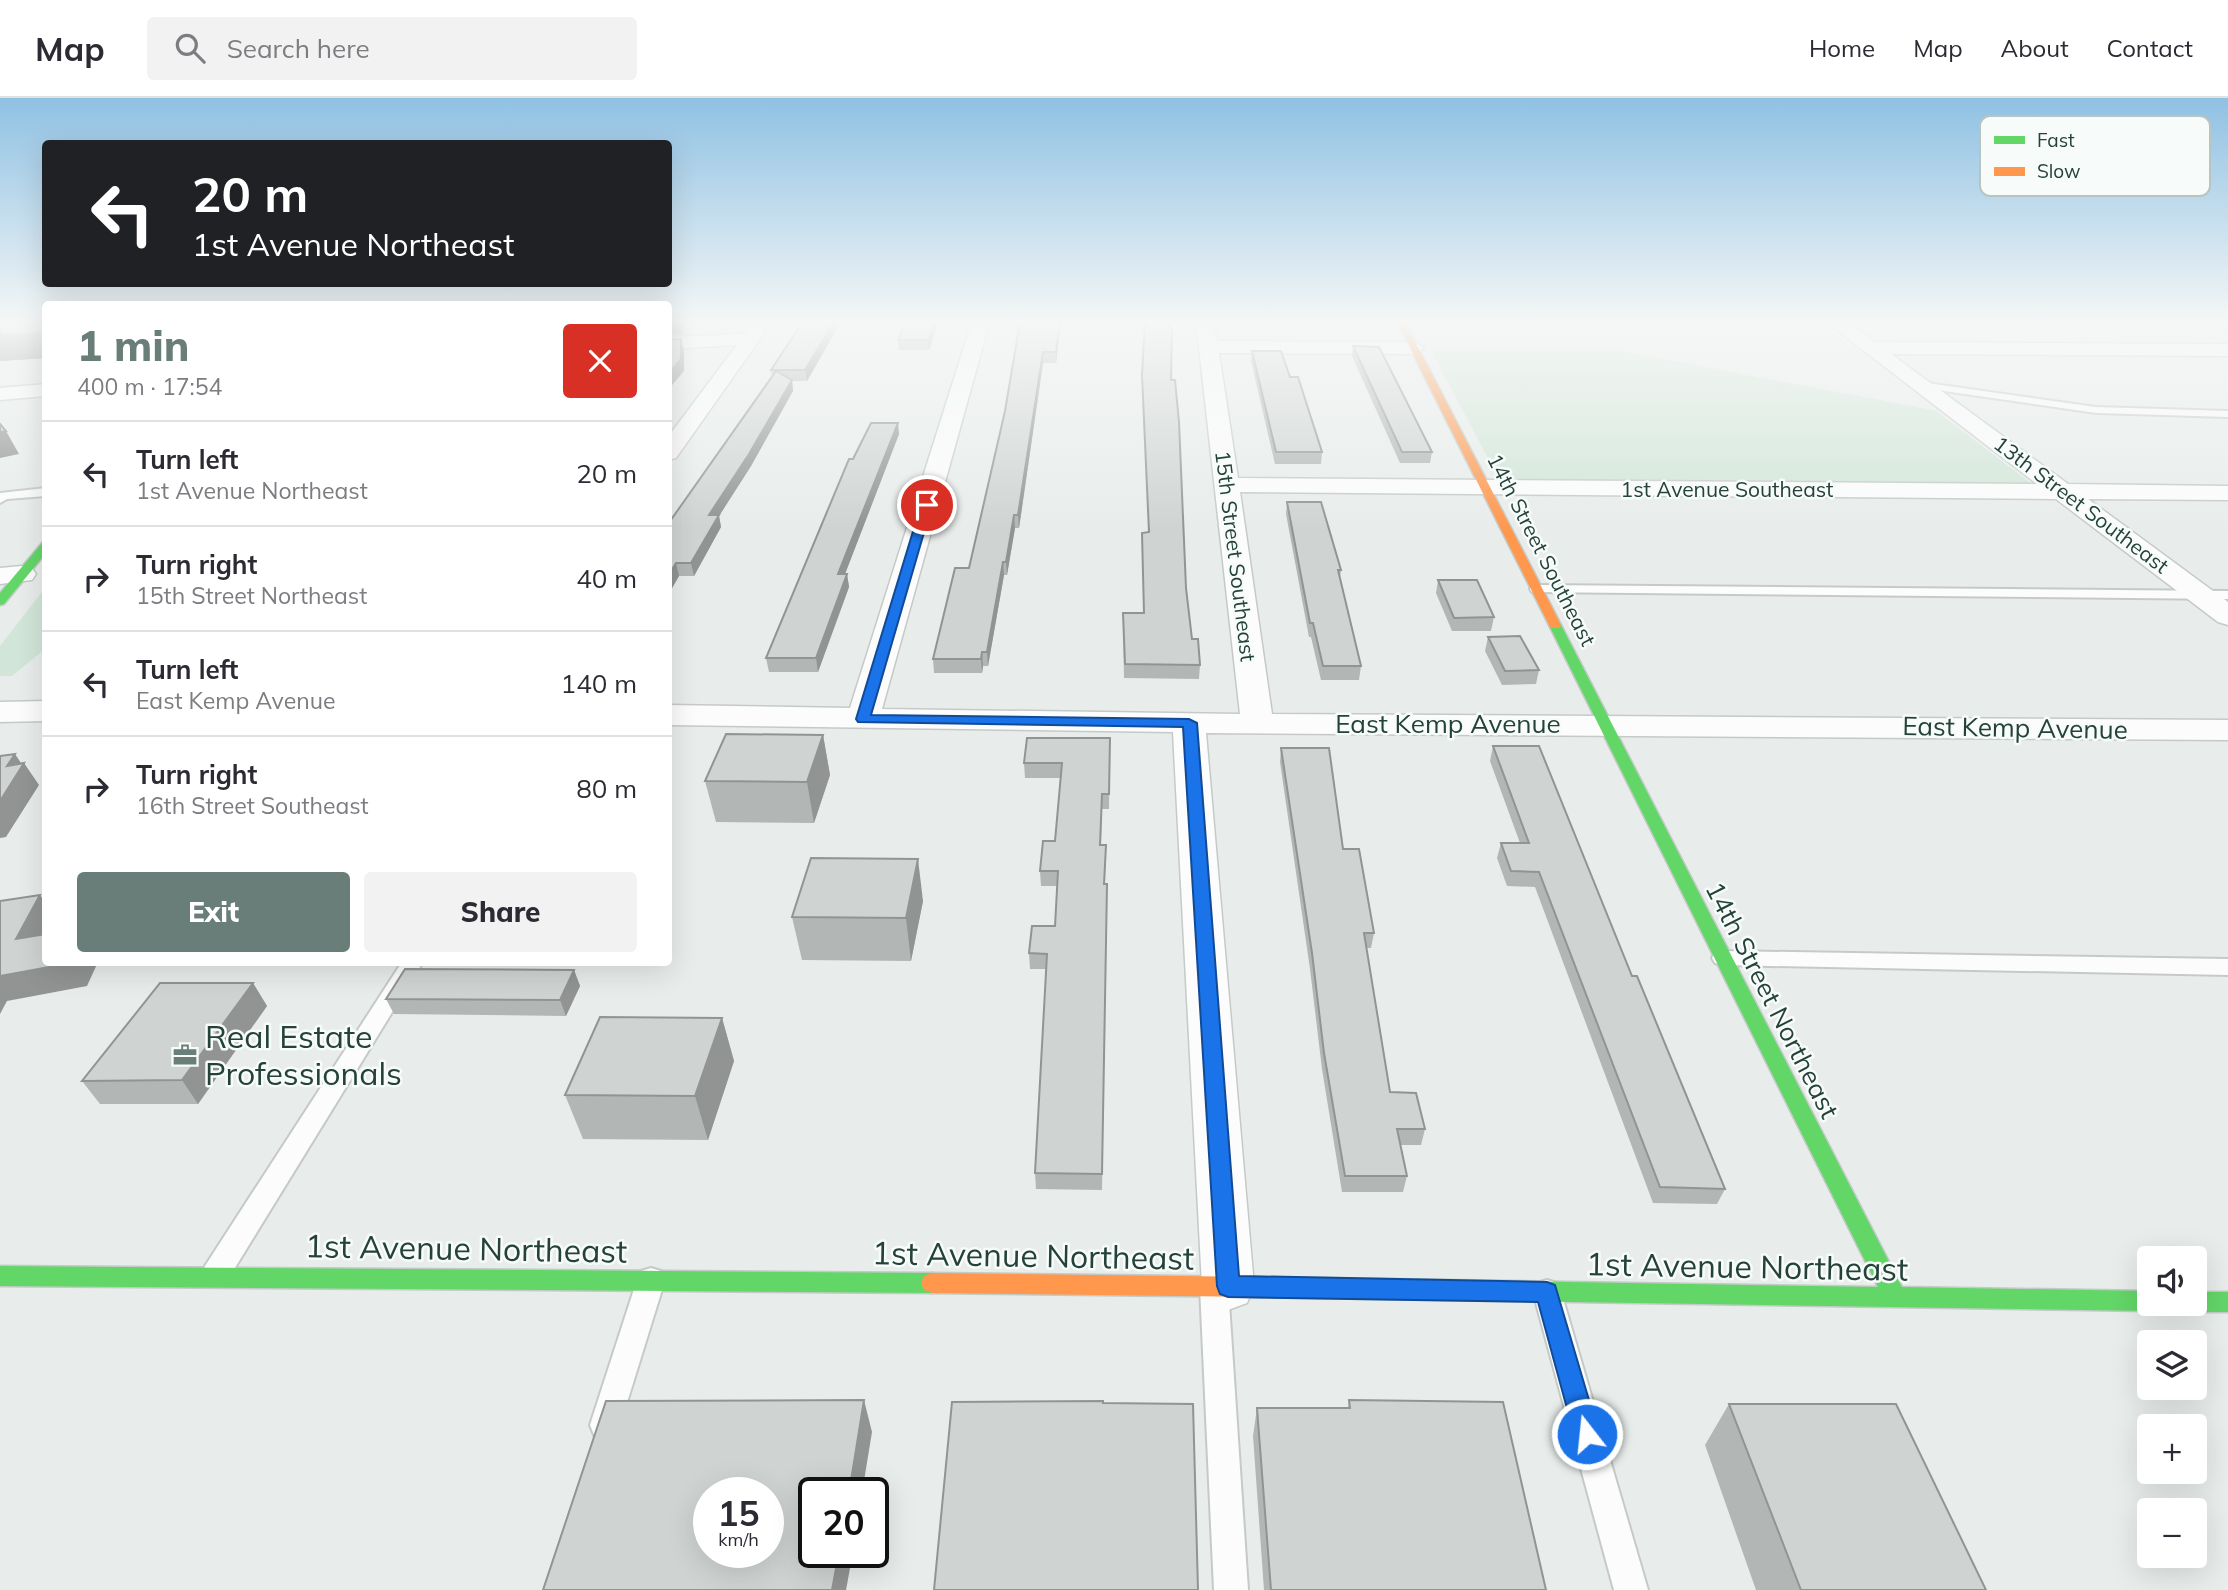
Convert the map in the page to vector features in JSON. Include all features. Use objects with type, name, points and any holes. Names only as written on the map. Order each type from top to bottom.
[{"type":"street","points":[[0,394],[42,390]]},
{"type":"street","points":[[672,447],[713,390]]},
{"type":"street","points":[[863,719],[961,390]]},
{"type":"street","name":"15th Street Southeast","points":[[1214,390],[1257,723]]},
{"type":"street","name":"14th Street Southeast","points":[[1435,390],[1607,724]]},
{"type":"street","name":"13th Street Southeast","points":[[1926,390],[2228,616]]},
{"type":"street","name":"1st Avenue Southeast","points":[[1226,485],[2228,493]]},
{"type":"street","points":[[0,601],[11,575],[42,548]]},
{"type":"street","points":[[0,712],[42,711]]},
{"type":"street","name":"East Kemp Avenue","points":[[672,715],[1189,723],[2228,730]]},
{"type":"street","points":[[1189,723],[1221,1286]]},
{"type":"street","name":"14th Street Northeast","points":[[1607,724],[1895,1297]]},
{"type":"street","name":"1st Avenue Northeast","points":[[0,1276],[651,1279],[2137,1301]]},
{"type":"street","points":[[2207,1302],[2228,1302]]},
{"type":"lane","points":[[1953,390],[2096,410],[2228,414]]},
{"type":"lane","points":[[0,499],[3,496],[42,492]]},
{"type":"lane","points":[[1537,589],[2228,595]]},
{"type":"lane","points":[[1723,958],[2228,967]]},
{"type":"lane","points":[[215,1276],[410,966]]},
{"type":"lane","points":[[598,1448],[651,1279]]},
{"type":"lane","points":[[1221,1286],[1231,1590]]},
{"type":"lane","points":[[1547,1292],[1631,1590]]},
{"type":"green space","points":[[1452,390],[1824,390],[1936,411],[2032,484],[1500,481]]},
{"type":"green space","points":[[42,592],[42,651],[12,676],[0,676],[0,646]]},
{"type":"building","points":[[763,390],[786,390],[709,515],[719,515],[691,563],[676,563],[672,570],[672,518]]},
{"type":"building","points":[[1009,390],[1037,390],[1018,515],[1014,515],[1006,562],[1003,562],[987,652],[982,652],[981,659],[933,659],[955,568],[969,568]]},
{"type":"building","points":[[1143,390],[1176,390],[1186,588],[1192,639],[1198,639],[1200,665],[1125,664],[1123,613],[1144,613],[1142,533],[1149,532]]},
{"type":"building","points":[[1261,390],[1302,390],[1322,452],[1276,452]]},
{"type":"building","points":[[1373,390],[1401,390],[1432,452],[1402,452]]},
{"type":"building","points":[[871,423],[898,423],[838,574],[847,574],[816,658],[766,658],[849,459],[853,459]]},
{"type":"building","points":[[1287,502],[1321,502],[1341,570],[1338,570],[1361,666],[1323,666],[1313,623],[1310,623]]},
{"type":"building","points":[[1438,580],[1477,580],[1494,617],[1454,618]]},
{"type":"building","points":[[1520,636],[1539,670],[1505,671],[1488,637]]},
{"type":"building","points":[[726,734],[823,735],[807,782],[705,781]]},
{"type":"building","points":[[1027,738],[1110,738],[1109,794],[1102,794],[1100,845],[1106,845],[1104,884],[1107,884],[1102,1174],[1035,1173],[1047,954],[1029,953],[1032,926],[1055,926],[1058,871],[1040,871],[1043,841],[1055,841],[1062,763],[1024,763]]},
{"type":"building","points":[[1493,746],[1539,746],[1632,976],[1637,976],[1725,1189],[1660,1187],[1539,872],[1511,871],[1501,843],[1529,843]]},
{"type":"building","points":[[1281,748],[1329,748],[1343,849],[1359,849],[1374,933],[1364,933],[1390,1092],[1416,1093],[1425,1129],[1397,1129],[1407,1176],[1345,1176],[1324,1053]]},
{"type":"building","points":[[15,754],[7,766],[24,763],[0,801],[0,756]]},
{"type":"building","points":[[811,858],[918,859],[906,918],[792,917]]},
{"type":"building","points":[[40,895],[16,939],[42,935],[42,966],[55,966],[0,976],[0,901]]},
{"type":"building","points":[[405,969],[574,970],[560,1000],[386,999]]},
{"type":"building","points":[[160,983],[253,983],[182,1080],[82,1081]]},
{"type":"building","points":[[600,1017],[722,1018],[695,1096],[565,1095]]},
{"type":"building","points":[[864,1400],[852,1477],[798,1477],[798,1568],[836,1568],[832,1590],[543,1590],[606,1401]]},
{"type":"building","points":[[1349,1400],[1503,1402],[1546,1590],[1271,1590],[1257,1408],[1350,1408]]},
{"type":"building","points":[[1103,1401],[1193,1404],[1198,1590],[934,1590],[952,1402]]},
{"type":"building","points":[[1729,1404],[1896,1404],[1986,1590],[1801,1590]]},
{"type":"traffic: fast","points":[[0,601],[42,550]]},
{"type":"traffic: fast","points":[[1555,625],[1895,1297]]},
{"type":"traffic: fast","points":[[0,1276],[932,1283]]},
{"type":"traffic: fast","points":[[1261,1287],[2137,1301]]},
{"type":"traffic: fast","points":[[2207,1302],[2228,1302]]},
{"type":"traffic: slow","points":[[1435,390],[1555,625]]},
{"type":"traffic: slow","points":[[932,1283],[1261,1287]]},
{"type":"place","name":"Real Estate Professionals","points":[[185,1055]]},
{"type":"route","points":[[927,505],[863,719],[1189,723],[1228,1286],[1547,1292],[1587,1434]]}]
